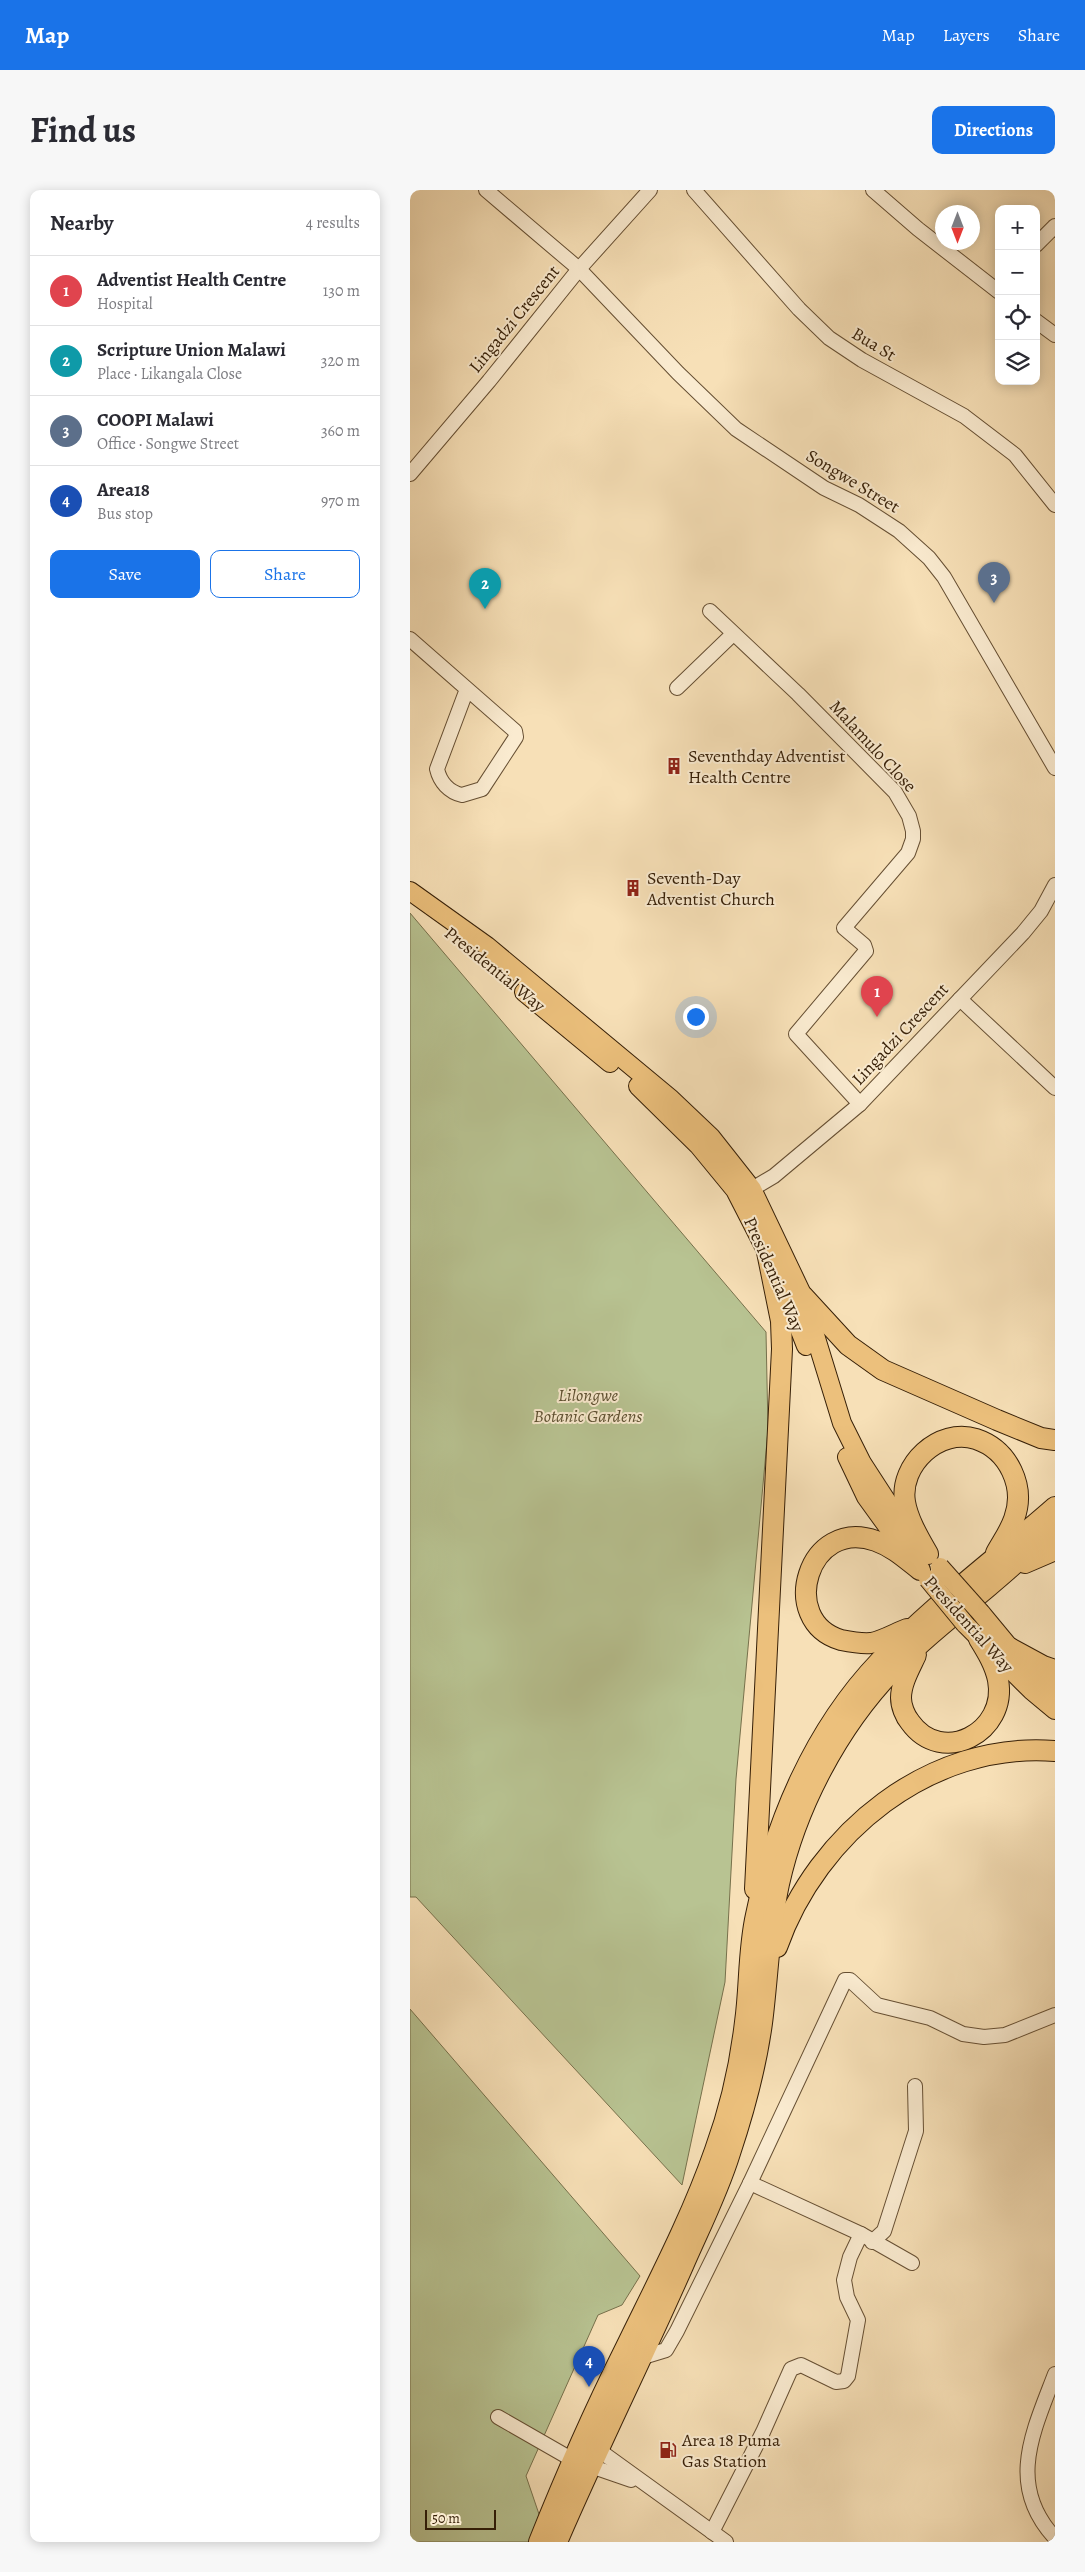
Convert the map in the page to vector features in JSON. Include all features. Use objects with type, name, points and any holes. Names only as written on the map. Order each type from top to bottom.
[{"type":"highway","points":[[557,2542],[582,2464],[716,2146],[738,2066],[745,2020],[755,1918],[755,1858],[782,1349],[780,1313],[767,1252]]},
{"type":"highway","points":[[803,1296],[848,1345],[883,1370],[997,1420],[1042,1438],[1055,1440]]},
{"type":"highway","points":[[929,1567],[905,1502],[908,1473],[915,1461],[926,1450],[939,1443],[964,1438],[975,1439],[1001,1455],[1010,1468],[1018,1491],[1014,1519],[994,1570]]},
{"type":"highway","points":[[755,1918],[781,1821],[804,1770],[851,1695],[879,1661],[919,1634],[994,1570],[1055,1507]]},
{"type":"highway","points":[[994,1570],[1055,1528]]},
{"type":"highway","points":[[919,1634],[872,1643],[853,1643],[824,1632],[806,1602],[808,1572],[816,1557],[827,1546],[844,1538],[860,1537],[875,1540],[929,1567]]},
{"type":"highway","points":[[994,1570],[1027,1561],[1055,1550]]},
{"type":"highway","points":[[919,1634],[900,1697],[902,1707],[916,1730],[926,1738],[942,1742],[957,1742],[968,1739],[983,1729],[991,1720],[1000,1693],[994,1665],[979,1639]]},
{"type":"highway","points":[[590,2445],[643,2357],[731,2151],[753,2070],[762,2023],[770,1937],[779,1882],[796,1828],[818,1778],[863,1705],[892,1671],[919,1634]]},
{"type":"highway","points":[[1010,1648],[1043,1666],[1055,1670]]},
{"type":"highway","points":[[766,1977],[784,1927],[812,1875],[838,1843],[870,1812],[910,1785],[954,1764],[994,1754],[1038,1750],[1055,1751]]},
{"type":"highway","points":[[539,2542],[582,2464]]},
{"type":"main road","name":"Presidential Way","points":[[410,892],[487,946],[671,1099],[711,1137],[752,1189],[803,1296],[842,1423],[862,1463],[965,1624],[1055,1710]]},
{"type":"main road","name":"Presidential Way","points":[[410,904],[430,916],[479,954],[650,1096],[698,1145],[735,1190],[767,1252],[800,1328],[827,1415],[866,1497],[929,1567],[981,1613],[1010,1648],[1055,1692]]},
{"type":"street","name":"Songwe Street","points":[[486,190],[579,269],[678,373],[736,429],[824,488],[859,505],[899,531],[929,558],[944,577],[1055,768]]},
{"type":"street","name":"Lingadzi Crescent","points":[[410,474],[489,381],[579,269],[650,190]]},
{"type":"street","name":"Bua St","points":[[694,190],[799,309],[829,338],[862,360],[964,416],[1015,455],[1055,505]]},
{"type":"street","points":[[873,190],[918,229],[995,287]]},
{"type":"street","points":[[1040,241],[1055,226]]},
{"type":"street","points":[[1040,324],[1055,335]]},
{"type":"street","name":"Malamulo Close","points":[[710,611],[816,712],[895,792],[906,810],[913,831],[913,839],[908,853],[844,928],[864,945],[866,952],[796,1034],[860,1104]]},
{"type":"street","points":[[677,688],[733,634]]},
{"type":"street","points":[[410,639],[510,724],[515,731],[516,737],[482,789],[475,793],[462,795],[447,787],[439,777],[437,769],[467,689]]},
{"type":"street","name":"Lingadzi Crescent","points":[[752,1189],[774,1176],[860,1104],[1023,933],[1041,911],[1055,885]]},
{"type":"street","points":[[960,998],[1055,1088]]},
{"type":"street","points":[[643,2357],[666,2350],[750,2183],[844,1980],[850,1980],[877,2005],[930,2018],[963,2034],[984,2037],[1006,2035],[1055,2015]]},
{"type":"street","points":[[712,2532],[764,2432],[791,2369],[801,2365],[836,2382],[844,2381],[848,2376],[858,2320],[846,2297],[844,2280],[850,2257],[866,2238],[884,2230],[916,2131],[915,2086]]},
{"type":"street","points":[[750,2183],[866,2238],[912,2263]]},
{"type":"street","points":[[1055,2374],[1036,2426],[1027,2465],[1027,2479],[1033,2505],[1055,2538]]},
{"type":"street","points":[[498,2417],[582,2464],[606,2470],[645,2486]]},
{"type":"street","points":[[590,2445],[726,2542]]},
{"type":"green space","name":"Lilongwe Botanic Gardens","points":[[410,913],[766,1332],[768,1430],[736,1779],[725,1982],[682,2185],[416,1897],[410,1897]]},
{"type":"green space","points":[[410,2009],[640,2276],[622,2305],[598,2315],[526,2476],[541,2520],[532,2542],[410,2542]]},
{"type":"place","name":"COOPI Malawi","points":[[994,603]]},
{"type":"place","name":"Scripture Union Malawi","points":[[485,609]]},
{"type":"place","name":"Seventhday Adventist Health Centre","points":[[674,766]]},
{"type":"place","name":"Seventh-Day Adventist Church","points":[[633,888]]},
{"type":"place","name":"Adventist Health Centre","points":[[877,1017]]},
{"type":"place","name":"Area18","points":[[589,2387]]},
{"type":"place","name":"Area 18 Puma Gas Station","points":[[668,2450]]}]
